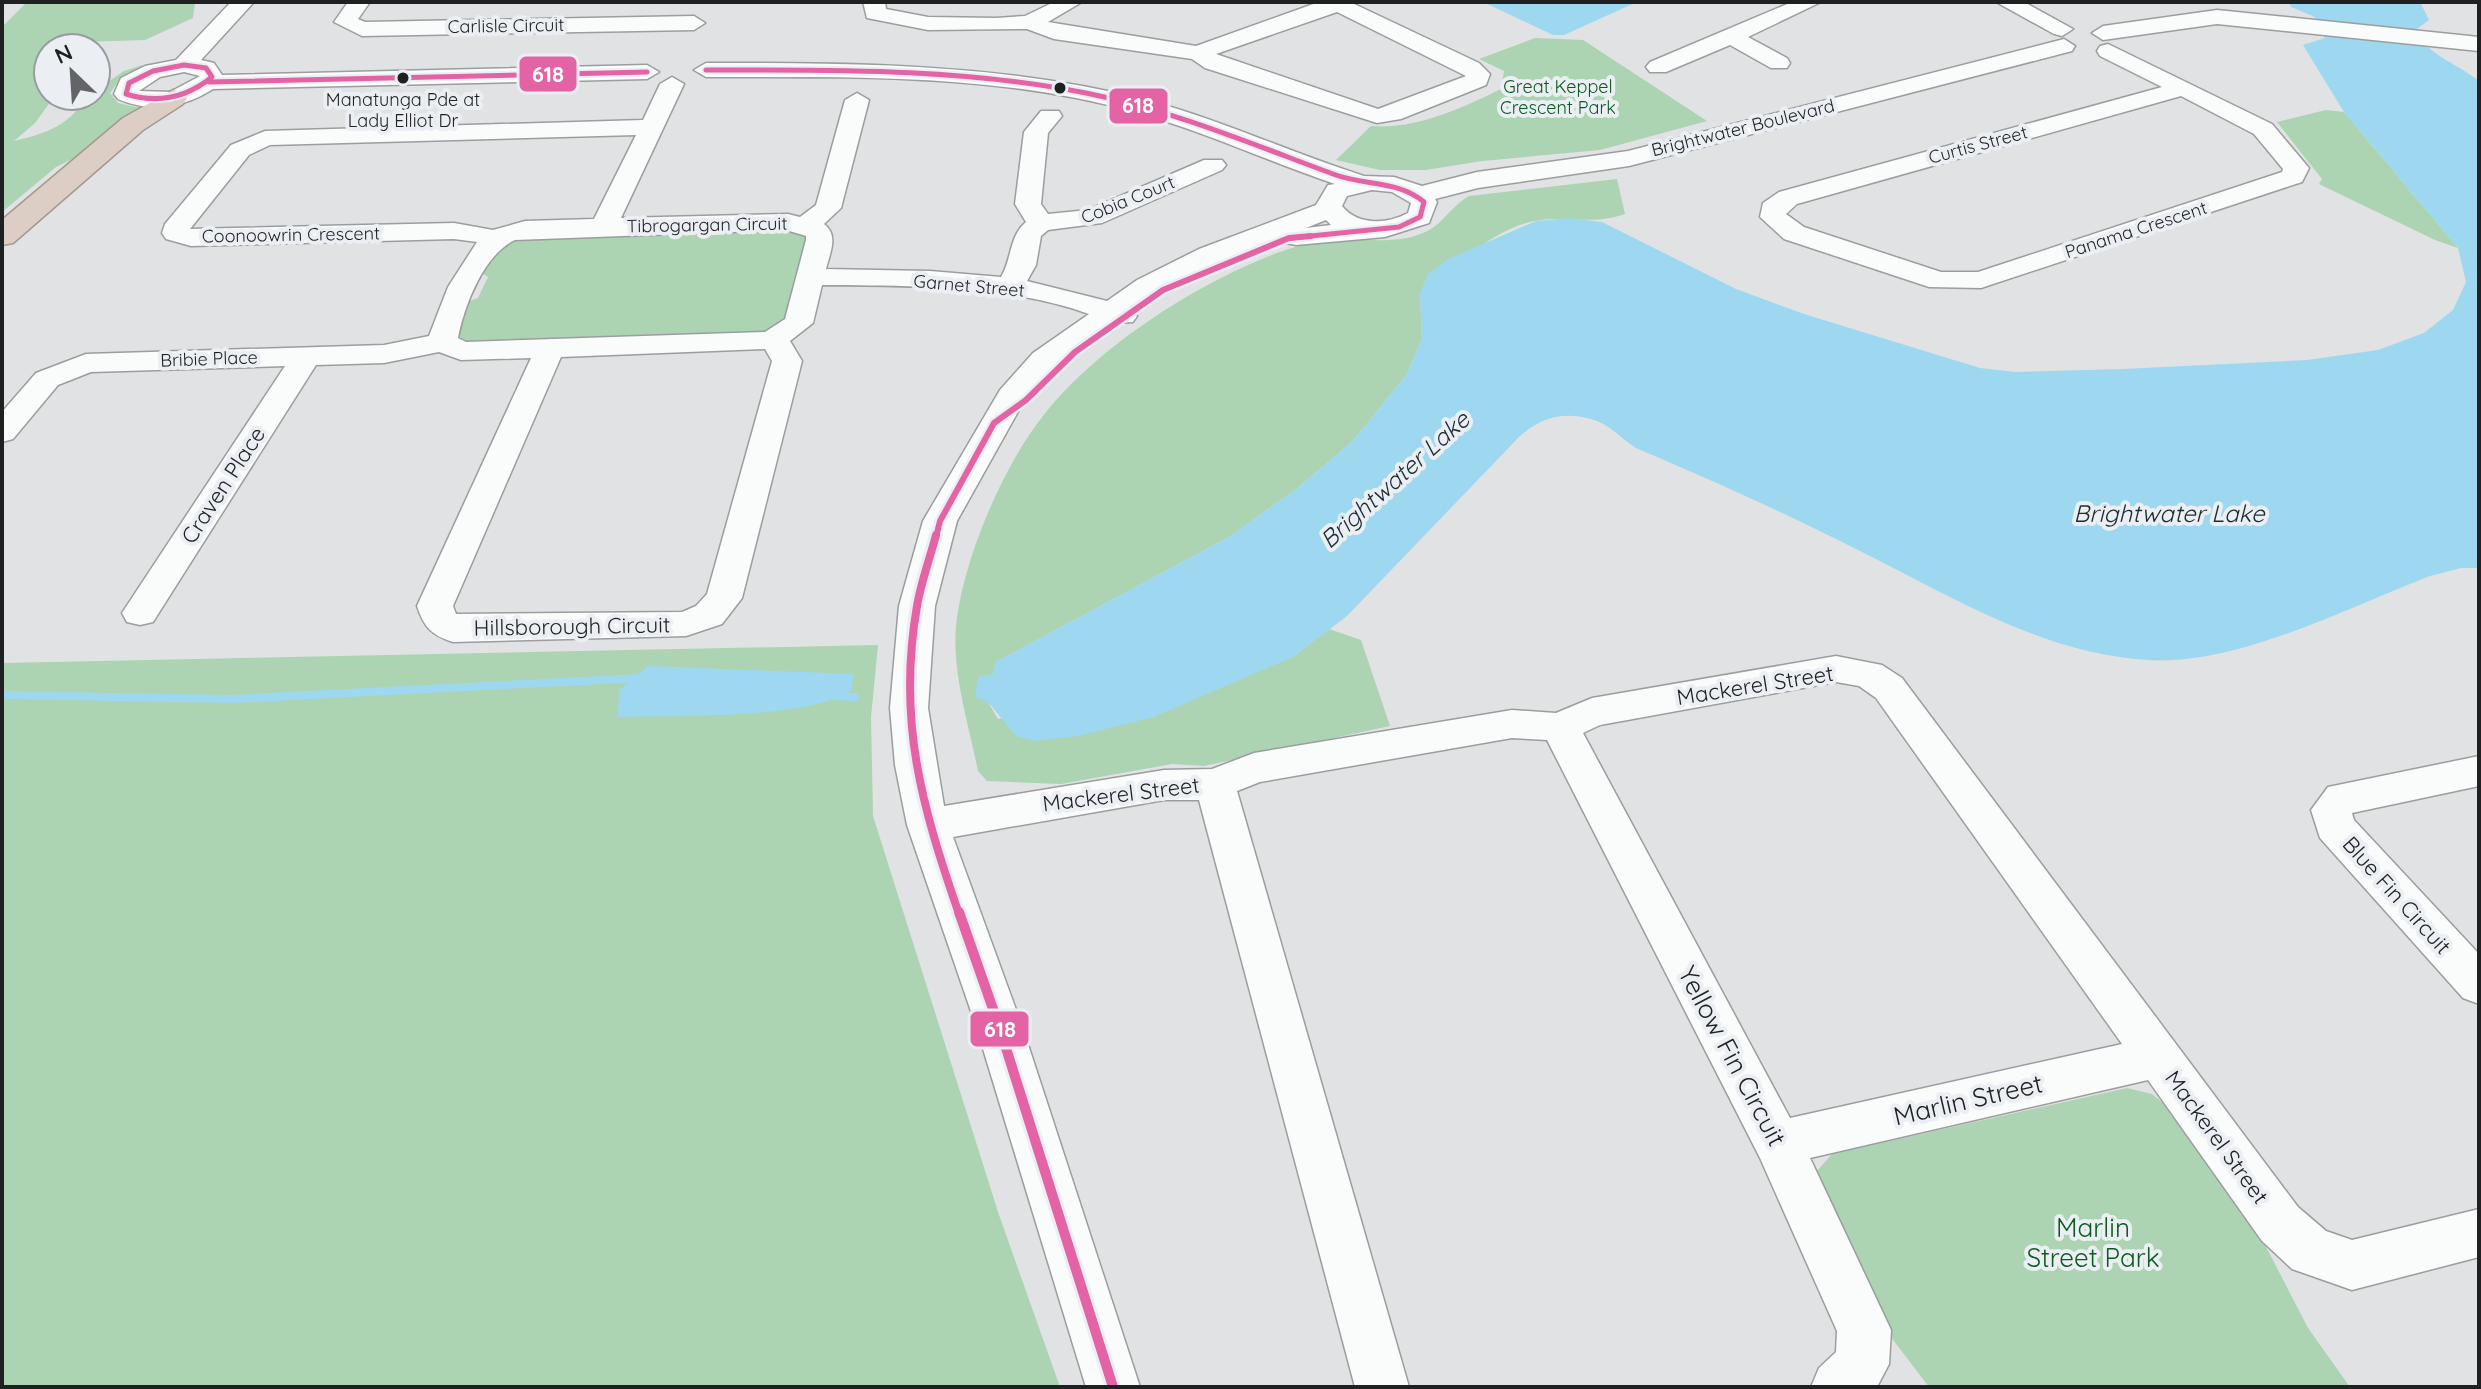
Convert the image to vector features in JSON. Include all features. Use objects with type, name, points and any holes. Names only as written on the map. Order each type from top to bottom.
[{"type":"highway","points":[[2,236],[133,124],[173,98]]},
{"type":"street","points":[[184,65],[243,2]]},
{"type":"street","name":"Carlisle Circuit","points":[[359,2],[345,22],[362,29],[694,23]]},
{"type":"street","points":[[604,227],[704,2]]},
{"type":"street","points":[[874,2],[875,13],[896,20],[995,25],[1030,22],[1071,2]]},
{"type":"street","points":[[1658,67],[1810,2]]},
{"type":"street","points":[[2007,2],[2063,38],[2078,28],[2106,42],[2180,20],[2217,17],[2479,44]]},
{"type":"street","points":[[1030,22],[1054,32],[1198,53],[1213,63],[1377,116],[1392,114],[1478,80],[1471,68],[1367,16],[1332,4],[1198,53]]},
{"type":"street","points":[[1729,35],[1779,63]]},
{"type":"street","name":"Brightwater Boulevard","points":[[1419,195],[1477,180],[1629,158],[2063,38]]},
{"type":"street","name":"Panama Crescent","points":[[1775,205],[1773,217],[1794,233],[1939,281],[1962,283],[1981,280],[2293,177],[2296,168],[2263,129],[2183,88],[2106,42]]},
{"type":"street","points":[[209,82],[212,72],[206,68],[184,65],[140,76],[125,89],[133,98],[173,98],[209,82],[677,65],[895,70],[1033,82],[1140,106],[1215,128],[1358,183]]},
{"type":"street","name":"Curtis Street","points":[[1775,205],[1788,198],[2183,88]]},
{"type":"street","points":[[806,225],[828,208],[857,100]]},
{"type":"street","points":[[1009,287],[1022,265],[1028,234],[1040,223],[1028,204],[1036,132],[1050,116]]},
{"type":"street","name":"Coonoowrin Crescent","points":[[494,240],[481,234],[454,231],[191,238],[176,233],[178,224],[240,150],[265,138],[651,127]]},
{"type":"street","points":[[1292,160],[1341,220],[1368,228]]},
{"type":"street","name":"Cobia Court","points":[[1040,223],[1093,217],[1213,165]]},
{"type":"street","points":[[1113,1387],[999,1026],[928,825],[915,765],[909,708],[917,606],[940,521],[994,423],[1026,400],[1115,313],[1209,255],[1331,204],[1337,191],[1358,183],[1386,182],[1419,195],[1425,210],[1411,223],[1289,238],[1115,313]]},
{"type":"street","name":"Tibrogargan Circuit","points":[[494,240],[525,229],[788,222],[806,225],[818,231],[820,240],[812,277],[798,323],[774,339]]},
{"type":"street","points":[[494,240],[485,249],[444,326],[443,342],[461,351],[750,343],[774,339]]},
{"type":"street","name":"Garnet Street","points":[[812,277],[1009,287],[1061,296],[1115,313]]},
{"type":"street","name":"Hillsborough Circuit","points":[[550,349],[435,606],[440,621],[453,629],[686,624],[709,615],[724,598],[787,361],[774,339]]},
{"type":"street","name":"Bribie Place","points":[[2,432],[47,379],[86,363],[384,354],[443,342]]},
{"type":"street","name":"Craven Place","points":[[140,613],[307,356]]},
{"type":"street","name":"Mackerel Street","points":[[928,825],[1164,785],[1215,784],[1254,768],[1512,724],[1560,727],[1592,712],[1836,669],[1869,674],[1889,688],[2280,1224],[2310,1251],[2352,1265],[2479,1233]]},
{"type":"street","name":"Yellow Fin Circuit","points":[[1560,727],[1778,1143],[1864,1330],[1862,1364],[1838,1387]]},
{"type":"street","name":"Blue Fin Circuit","points":[[2479,771],[2342,798],[2331,810],[2335,827],[2479,985]]},
{"type":"street","points":[[1215,784],[1382,1387]]},
{"type":"street","name":"Marlin Street","points":[[1778,1143],[2158,1057]]},
{"type":"green space","points":[[27,2],[195,2],[193,18],[145,40],[112,41],[112,32],[32,32],[32,112],[43,112],[14,141],[56,127],[75,112],[112,112],[112,96],[118,103],[135,107],[156,104],[93,149],[56,167],[2,212],[2,27]]},
{"type":"green space","name":"Great Keppel Crescent Park","points":[[1535,38],[1583,40],[1707,121],[1600,150],[1482,161],[1426,170],[1380,170],[1336,160],[1371,126],[1421,121],[1501,89],[1504,71],[1479,59]]},
{"type":"green space","points":[[143,65],[119,81],[112,90],[112,79],[124,71]]},
{"type":"green space","points":[[2326,110],[2344,112],[2458,248],[2319,184],[2322,179],[2277,122]]},
{"type":"green space","points":[[1617,179],[1625,214],[1593,220],[1540,220],[1507,230],[1476,249],[1420,293],[1422,339],[1407,374],[1352,442],[1295,490],[1229,537],[996,662],[988,702],[998,719],[1293,657],[1329,629],[1361,640],[1390,726],[1204,766],[1172,764],[1061,784],[987,781],[978,771],[956,663],[956,627],[966,574],[986,517],[1013,461],[1043,416],[1091,365],[1151,319],[1183,299],[1280,252],[1326,241],[1412,237],[1436,225],[1469,196]]},
{"type":"green space","points":[[783,227],[807,233],[810,241],[786,324],[771,332],[475,345],[453,338],[467,302],[478,298],[488,277],[483,274],[496,250],[522,236],[733,232],[739,228]]},
{"type":"green space","points":[[878,645],[871,717],[873,816],[999,1215],[1060,1387],[2,1387],[2,663]]},
{"type":"green space","name":"Marlin Street Park","points":[[2127,1088],[2152,1094],[2177,1114],[2247,1210],[2308,1328],[2350,1387],[1929,1387],[1887,1332],[1816,1172],[1832,1154]]},
{"type":"water","points":[[1483,2],[1637,2],[1564,35],[1553,35]]},
{"type":"water","name":"Brightwater Lake","points":[[2289,2],[2420,2],[2429,20],[2414,31],[2420,40],[2479,81],[2479,568],[2461,568],[2430,576],[2291,632],[2218,654],[2148,660],[2109,655],[2071,647],[1997,620],[1785,514],[1636,448],[1598,421],[1561,416],[1535,425],[1519,437],[1347,616],[1293,657],[1154,717],[1078,736],[1035,741],[1016,736],[988,702],[975,697],[978,677],[993,674],[996,662],[1229,537],[1295,490],[1352,442],[1407,374],[1422,339],[1420,293],[1428,274],[1448,259],[1536,221],[1569,218],[1602,222],[1736,289],[1804,314],[1980,368],[2016,372],[2307,360],[2378,350],[2424,333],[2453,310],[2466,282],[2458,248],[2344,112],[2303,45],[2325,38],[2315,17],[2291,7]]},
{"type":"water","points":[[648,666],[854,674],[851,691],[803,707],[705,716],[618,717],[619,690]]},
{"type":"waterway","points":[[2,695],[232,699],[641,678]]},
{"type":"waterway","points":[[833,696],[855,697]]},
{"type":"transit line","name":"618","points":[[184,65],[206,68],[212,77],[193,91],[172,98],[149,100],[126,94],[129,83],[153,71],[184,65]]},
{"type":"transit line","name":"618","points":[[706,70],[945,74],[993,78],[1087,93],[1183,119],[1351,180],[1405,189],[1424,202],[1420,217],[1399,227],[1289,238],[1227,261],[1163,290],[1075,352],[1026,400],[994,423],[940,521],[917,606],[909,708],[915,765],[928,825],[999,1026],[1113,1387]]},
{"type":"transit line","name":"618","points":[[209,82],[647,72]]},
{"type":"place","name":"Manatunga Pde at Lady Elliot Dr","points":[[403,78]]}]
